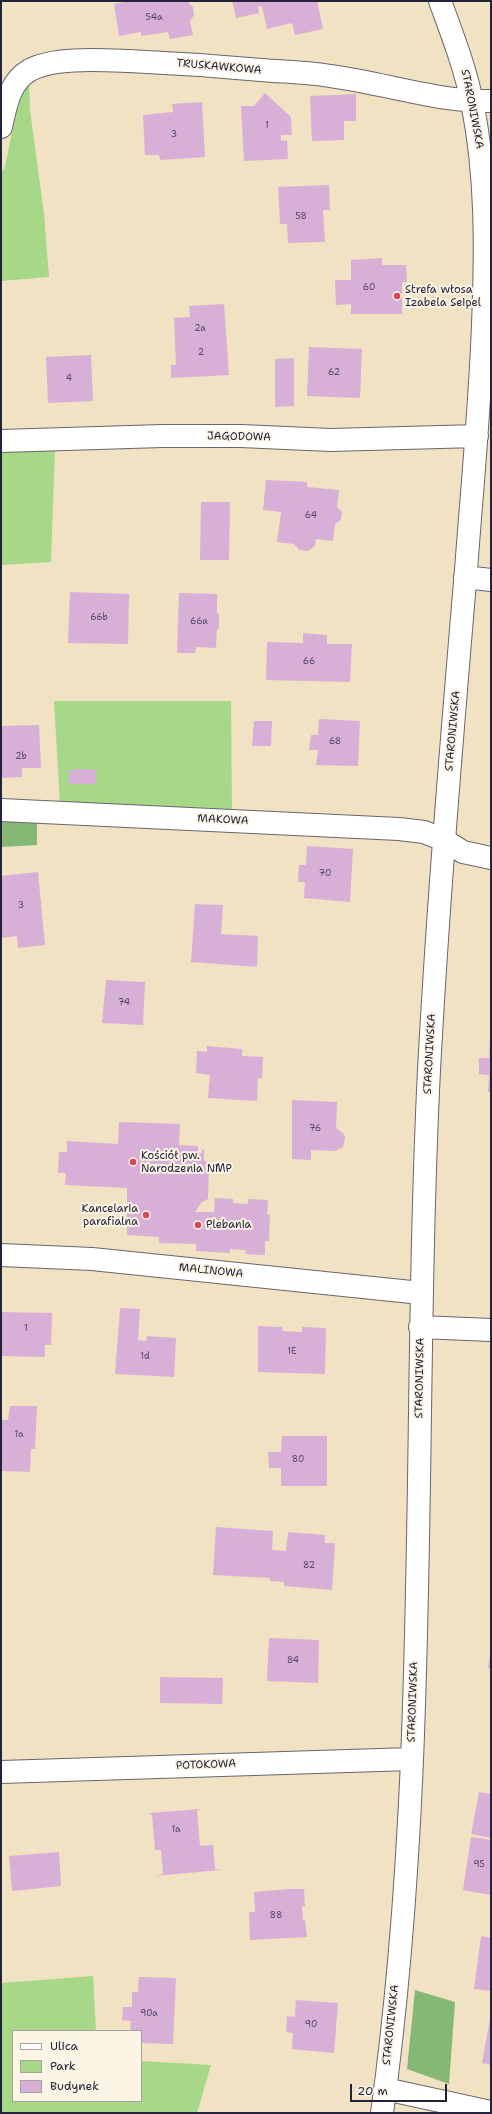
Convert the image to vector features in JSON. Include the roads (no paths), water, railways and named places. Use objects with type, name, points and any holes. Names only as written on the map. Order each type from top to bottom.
[{"type":"street","name":"STARONIWSKA","points":[[382,2113],[405,1884],[411,1759],[417,1566],[420,1327],[424,1183],[430,1062],[444,840],[477,436],[486,359],[485,208],[481,155],[482,102],[462,61],[440,1]]},
{"type":"street","name":"TRUSKAWKOWA","points":[[1,127],[8,99],[16,81],[31,70],[58,62],[112,60],[175,63],[329,75],[377,83],[441,98],[482,102]]},
{"type":"street","name":"JAGODOWA","points":[[1,441],[170,436],[241,436],[331,440],[477,436]]},
{"type":"street","points":[[465,578],[491,580]]},
{"type":"street","name":"MAKOWA","points":[[1,810],[399,829],[424,832],[444,840],[463,852],[491,858]]},
{"type":"street","name":"MALINOWA","points":[[1,1255],[92,1259],[422,1293]]},
{"type":"street","points":[[420,1327],[491,1330]]},
{"type":"street","name":"POTOKOWA","points":[[1,1772],[411,1759]]},
{"type":"street","points":[[385,2089],[491,2112]]},
{"type":"place","name":"Strefa włosa Izabela Seipel","points":[[397,296]]},
{"type":"place","name":"Kościół pw. Narodzenia NMP","points":[[133,1162]]},
{"type":"place","name":"Kancelaria parafialna","points":[[146,1215]]},
{"type":"place","name":"Plebania","points":[[198,1225]]}]
